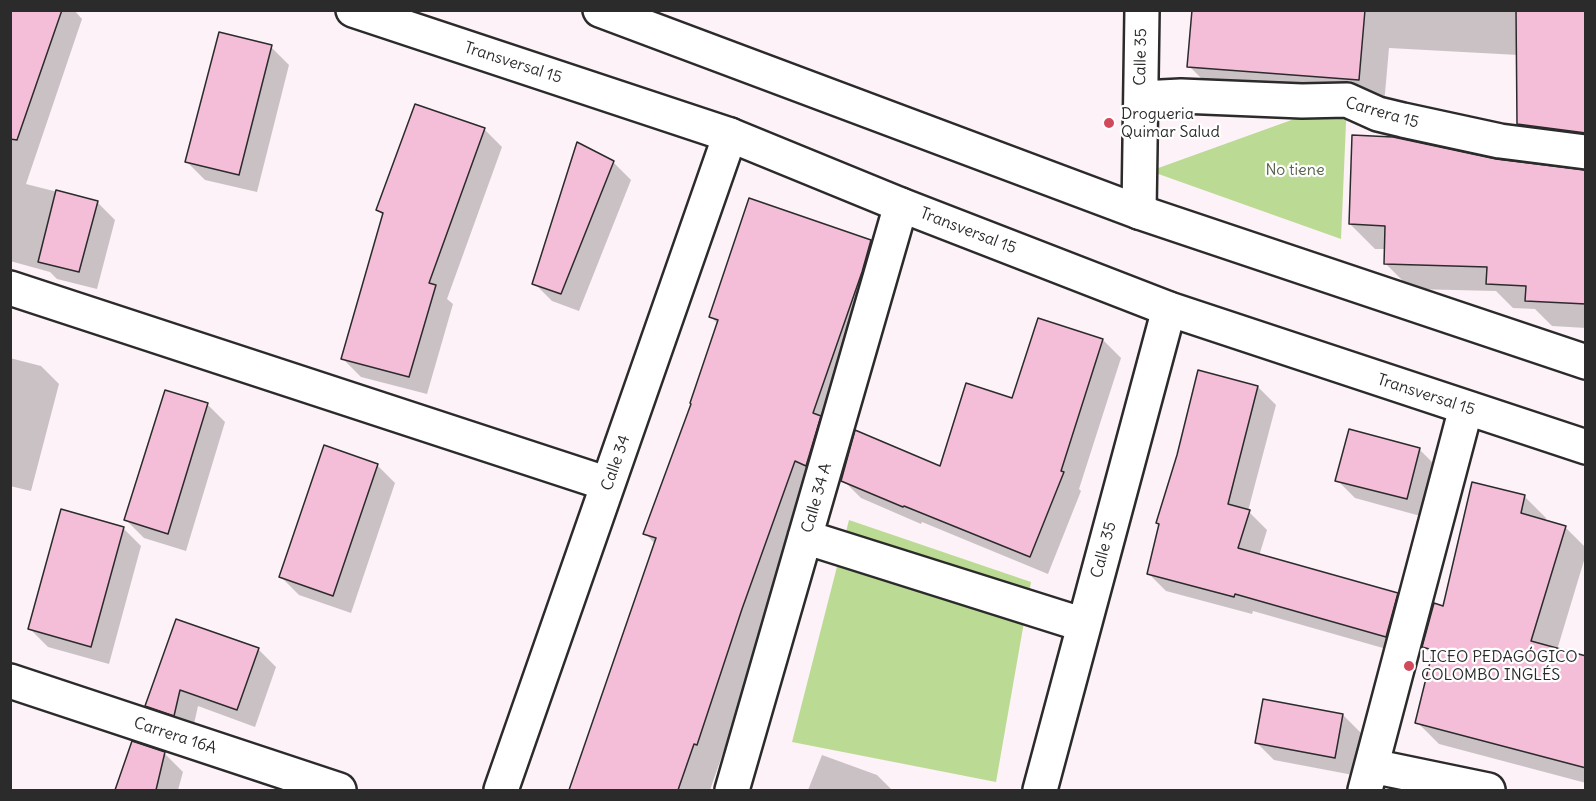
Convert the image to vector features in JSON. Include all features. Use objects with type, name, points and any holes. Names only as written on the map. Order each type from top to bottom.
[{"type":"street","name":"Transversal 15","points":[[353,10],[730,135],[901,205],[1168,309],[1586,447]]},
{"type":"street","points":[[600,10],[1139,212],[1586,362]]},
{"type":"street","name":"Calle 35","points":[[1139,212],[1142,10]]},
{"type":"street","name":"Carrera 15","points":[[1141,98],[1181,96],[1302,101],[1347,100],[1378,114],[1413,123],[1500,141],[1586,152]]},
{"type":"street","name":"Calle 34","points":[[501,790],[730,135]]},
{"type":"street","name":"Calle 34 A","points":[[732,790],[901,205]]},
{"type":"street","points":[[10,288],[608,484]]},
{"type":"street","name":"Calle 35","points":[[1040,790],[1168,309]]},
{"type":"street","points":[[1466,408],[1368,778],[1488,790]]},
{"type":"street","points":[[805,537],[1084,625]]},
{"type":"street","name":"Carrera 16A","points":[[10,681],[339,790]]},
{"type":"green space","name":"No tiene","points":[[1347,100],[1341,239],[1150,171]]},
{"type":"green space","points":[[849,520],[1031,582],[996,782],[792,742]]},
{"type":"building","points":[[10,10],[62,10],[17,140],[10,139]]},
{"type":"building","points":[[1192,10],[1365,10],[1359,80],[1187,67]]},
{"type":"building","points":[[1516,10],[1586,10],[1586,133],[1517,124]]},
{"type":"building","points":[[219,32],[272,45],[239,175],[185,162]]},
{"type":"building","points":[[415,104],[485,128],[429,283],[436,285],[409,377],[341,359],[383,213],[376,210]]},
{"type":"building","points":[[1352,135],[1393,137],[1496,159],[1586,170],[1586,304],[1525,301],[1526,286],[1486,284],[1487,267],[1384,264],[1385,226],[1349,224]]},
{"type":"building","points":[[577,142],[614,161],[561,294],[532,284]]},
{"type":"building","points":[[56,190],[98,201],[79,272],[38,262]]},
{"type":"building","points":[[749,198],[871,240],[813,413],[821,416],[806,466],[795,461],[742,609],[697,745],[694,744],[678,790],[569,790],[656,538],[643,534],[691,404],[718,320],[709,317]]},
{"type":"building","points":[[1038,318],[1103,339],[1061,471],[1064,472],[1030,557],[841,481],[855,430],[940,466],[966,383],[1012,398]]},
{"type":"building","points":[[1198,370],[1258,386],[1228,504],[1250,510],[1238,548],[1398,593],[1386,637],[1235,594],[1234,597],[1147,574],[1159,524],[1156,523],[1177,455]]},
{"type":"building","points":[[165,390],[208,403],[168,534],[124,520]]},
{"type":"building","points":[[1349,429],[1420,448],[1407,499],[1335,481]]},
{"type":"building","points":[[324,445],[378,464],[333,596],[279,577]]},
{"type":"building","points":[[1472,482],[1525,495],[1521,513],[1566,526],[1531,641],[1586,656],[1586,768],[1415,723],[1433,650],[1422,647],[1434,603],[1443,606]]},
{"type":"building","points":[[61,509],[124,527],[91,647],[28,629]]},
{"type":"building","points":[[176,619],[259,648],[237,710],[180,690],[174,716],[145,706]]},
{"type":"building","points":[[1263,699],[1343,714],[1335,758],[1255,743]]},
{"type":"building","points":[[132,741],[165,752],[156,790],[115,790]]},
{"type":"place","name":"Drogueria Quimar Salud","points":[[1109,123]]},
{"type":"place","name":"LICEO PEDAGÓGICO COLOMBO INGLÉS","points":[[1409,666]]}]
